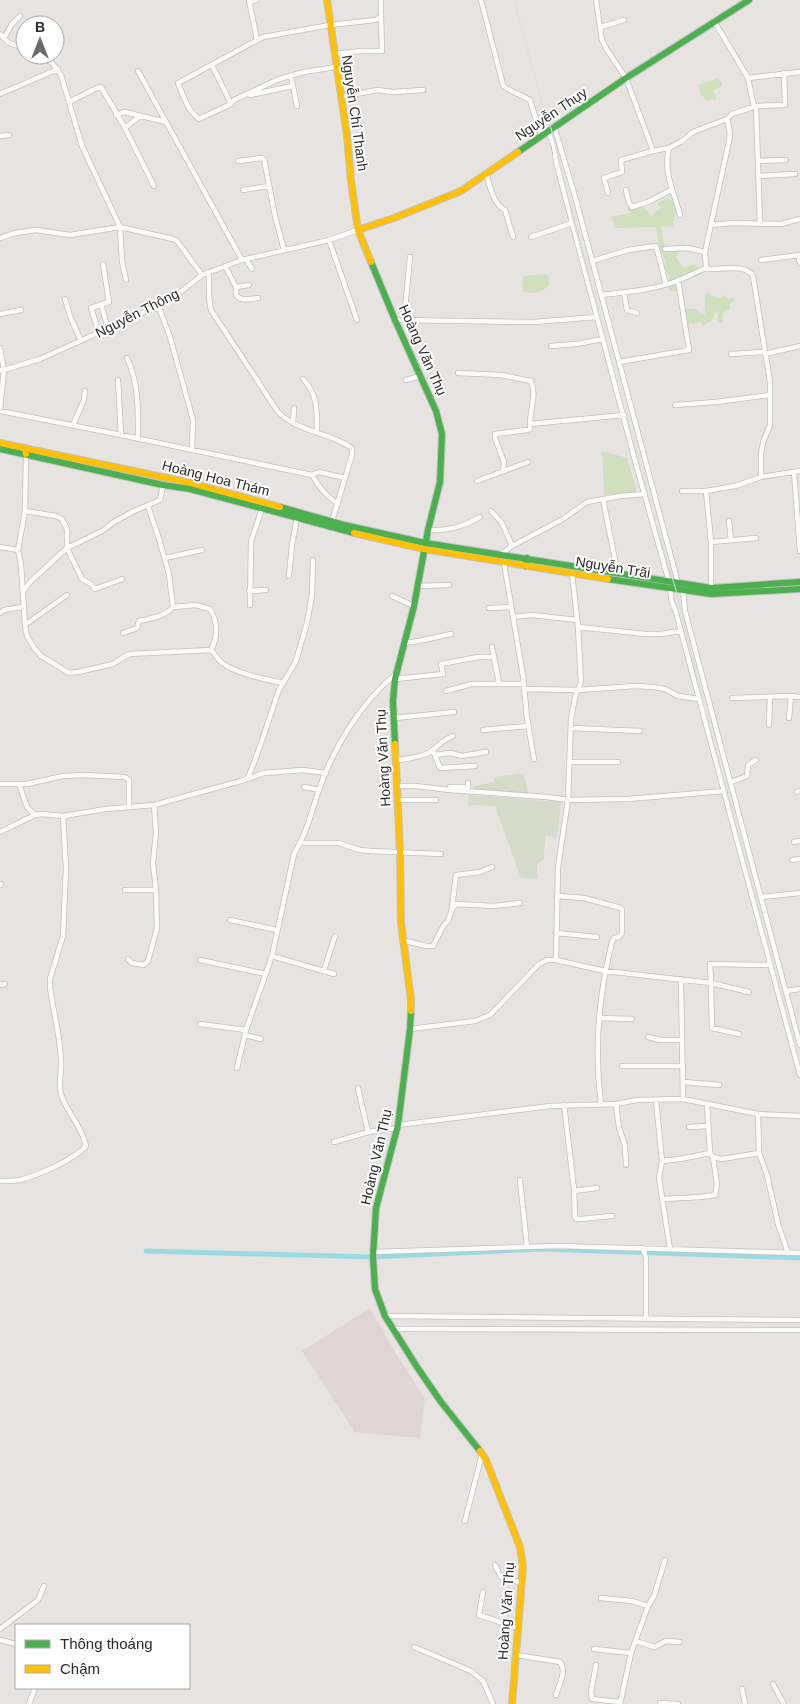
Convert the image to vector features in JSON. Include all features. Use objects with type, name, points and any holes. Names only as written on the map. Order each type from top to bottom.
[{"type":"main road","name":"Nguyễn Chí Thanh","points":[[327,0],[347,136],[358,230]]},
{"type":"main road","name":"Nguyễn Thụy","points":[[358,230],[394,218],[461,191],[626,78],[749,0]]},
{"type":"main road","name":"Hoàng Văn Thụ","points":[[358,230],[395,320],[436,411],[442,434],[440,482],[424,546],[414,606],[396,676],[393,701],[398,786],[402,940],[411,1000],[410,1029],[397,1126],[376,1208],[373,1252],[375,1289],[385,1316],[393,1329],[441,1402],[486,1460],[520,1547],[523,1566],[512,1704]]},
{"type":"main road","name":"Hoàng Hoa Thám","points":[[0,443],[163,485],[190,489],[297,518],[331,524]]},
{"type":"main road","name":"Hoàng Hoa Thám","points":[[0,449],[26,451],[191,483],[331,524],[424,546]]},
{"type":"main road","name":"Nguyễn Trãi","points":[[424,546],[501,554],[572,573],[683,591],[711,594],[800,589]]},
{"type":"main road","name":"Nguyễn Trãi","points":[[424,546],[504,563],[527,562],[616,573],[710,588],[800,582]]},
{"type":"street","points":[[257,0],[249,1],[257,40]]},
{"type":"street","points":[[334,54],[382,51],[381,0]]},
{"type":"street","points":[[481,0],[503,85],[530,100],[541,136]]},
{"type":"street","points":[[596,0],[602,40],[626,78],[654,151]]},
{"type":"street","points":[[336,67],[279,80],[241,96],[231,104],[199,120],[188,107],[178,83],[263,37],[330,25],[375,20],[381,17]]},
{"type":"street","points":[[601,27],[624,20]]},
{"type":"street","points":[[15,21],[2,36],[9,43],[15,45]]},
{"type":"street","points":[[714,21],[748,78],[755,106],[760,223]]},
{"type":"street","points":[[55,65],[58,68],[82,146],[120,227],[122,261],[126,280]]},
{"type":"street","points":[[212,65],[231,104]]},
{"type":"street","points":[[0,94],[58,68]]},
{"type":"street","points":[[138,71],[244,259],[252,269]]},
{"type":"street","points":[[748,78],[800,72]]},
{"type":"street","points":[[608,193],[604,178],[622,172],[621,160],[669,148],[693,132],[727,119],[732,114],[755,106],[785,105],[784,73]]},
{"type":"street","points":[[291,76],[297,106]]},
{"type":"street","points":[[241,96],[293,86]]},
{"type":"street","points":[[69,102],[101,87],[154,186]]},
{"type":"street","points":[[341,98],[377,90],[393,92],[423,90]]},
{"type":"street","points":[[116,115],[124,112],[166,122]]},
{"type":"street","points":[[124,128],[140,116]]},
{"type":"street","points":[[706,268],[705,252],[729,142],[730,133],[727,119]]},
{"type":"street","points":[[554,126],[678,583]]},
{"type":"street","points":[[548,131],[554,146],[556,162],[602,339],[669,582]]},
{"type":"street","points":[[0,136],[9,135]]},
{"type":"street","points":[[669,148],[666,167],[671,190],[680,216]]},
{"type":"street","points":[[238,161],[263,159],[284,250]]},
{"type":"street","points":[[758,161],[786,160]]},
{"type":"street","points":[[486,174],[496,203],[505,210],[513,237]]},
{"type":"street","points":[[758,176],[795,174]]},
{"type":"street","points":[[243,190],[269,186]]},
{"type":"street","points":[[626,190],[629,204],[632,206],[648,202],[671,190]]},
{"type":"street","points":[[711,225],[781,224],[800,219]]},
{"type":"street","points":[[531,237],[572,223]]},
{"type":"street","points":[[0,238],[15,233],[36,230],[70,235],[120,227],[177,241],[202,275]]},
{"type":"street","name":"Nguyễn Thông","points":[[2,370],[40,359],[108,329],[173,298],[208,272],[244,259],[329,240],[358,230]]},
{"type":"street","points":[[329,240],[357,320]]},
{"type":"street","points":[[592,261],[628,250],[656,246],[666,284]]},
{"type":"street","points":[[665,249],[688,248],[705,252]]},
{"type":"street","points":[[761,260],[799,255],[800,263]]},
{"type":"street","points":[[404,320],[410,257]]},
{"type":"street","points":[[99,333],[91,308],[108,302],[103,264]]},
{"type":"street","points":[[225,266],[236,287],[238,298],[242,300],[258,298]]},
{"type":"street","points":[[601,295],[666,284],[706,268],[744,268],[750,272],[753,276],[770,382],[770,425],[761,454],[761,478]]},
{"type":"street","points":[[208,272],[208,293],[211,310],[278,412],[289,422],[327,435],[352,448],[352,454],[331,524]]},
{"type":"street","points":[[619,362],[689,350],[678,280]]},
{"type":"street","points":[[236,287],[249,285]]},
{"type":"street","points":[[624,292],[627,310],[637,313]]},
{"type":"street","points":[[66,299],[70,316],[81,341]]},
{"type":"street","points":[[101,304],[108,329]]},
{"type":"street","points":[[158,305],[170,338],[193,420],[192,450]]},
{"type":"street","points":[[0,314],[21,310]]},
{"type":"street","points":[[395,320],[534,322],[597,317]]},
{"type":"street","points":[[551,346],[577,344],[602,339]]},
{"type":"street","points":[[731,354],[765,353],[800,346]]},
{"type":"street","points":[[0,348],[2,370],[0,410],[312,475],[319,472],[345,478]]},
{"type":"street","points":[[127,358],[131,365],[137,394],[138,438]]},
{"type":"street","points":[[458,373],[502,375],[531,381],[533,393],[530,428],[495,434],[504,462],[503,470]]},
{"type":"street","points":[[406,380],[420,376]]},
{"type":"street","points":[[303,379],[310,386],[317,405],[318,432]]},
{"type":"street","points":[[118,380],[121,435]]},
{"type":"street","points":[[73,426],[84,400],[85,391]]},
{"type":"street","points":[[675,405],[769,395]]},
{"type":"street","points":[[294,408],[294,424]]},
{"type":"street","points":[[530,424],[624,415]]},
{"type":"street","points":[[26,451],[25,510],[18,550],[25,626],[27,636],[35,650],[41,656],[69,673],[113,664],[130,654],[211,650]]},
{"type":"street","points":[[477,481],[528,462]]},
{"type":"street","points":[[682,491],[706,491],[735,486],[761,478],[797,471],[800,551]]},
{"type":"street","points":[[312,475],[324,493],[338,504]]},
{"type":"street","points":[[23,592],[30,582],[67,548],[102,531],[134,510],[160,500],[163,485]]},
{"type":"street","points":[[706,491],[710,542],[710,588]]},
{"type":"street","points":[[501,554],[512,546],[563,519],[587,502],[645,494]]},
{"type":"street","points":[[604,499],[616,573]]},
{"type":"street","points":[[148,506],[169,574],[173,607]]},
{"type":"street","points":[[250,605],[251,541],[262,509]]},
{"type":"street","points":[[25,510],[62,519],[67,529],[67,548],[80,575],[95,589],[122,579]]},
{"type":"street","points":[[491,511],[502,523],[512,546]]},
{"type":"street","points":[[428,530],[454,529],[480,517]]},
{"type":"street","points":[[289,576],[297,518]]},
{"type":"street","points":[[729,522],[730,540]]},
{"type":"street","points":[[710,542],[756,538]]},
{"type":"street","points":[[0,547],[18,550]]},
{"type":"street","points":[[165,558],[202,550]]},
{"type":"street","points":[[248,778],[279,690],[296,662],[307,624],[312,595],[314,560]]},
{"type":"street","points":[[504,563],[523,676],[528,726],[534,759]]},
{"type":"street","points":[[556,960],[558,867],[568,800],[571,718],[580,682],[578,626],[572,573]]},
{"type":"street","points":[[418,586],[449,585]]},
{"type":"street","points":[[670,589],[672,603],[725,790],[800,1075]]},
{"type":"street","points":[[249,590],[266,590]]},
{"type":"street","points":[[683,591],[685,611],[800,1045]]},
{"type":"street","points":[[25,626],[66,595]]},
{"type":"street","points":[[392,596],[414,606]]},
{"type":"street","points":[[123,632],[136,628],[139,621],[158,617],[173,607],[205,606],[213,614],[216,627],[216,639],[211,650]]},
{"type":"street","points":[[0,612],[22,607]]},
{"type":"street","points":[[489,608],[511,607]]},
{"type":"street","points":[[513,617],[532,616],[577,620]]},
{"type":"street","points":[[578,626],[645,634],[661,634],[681,630]]},
{"type":"street","points":[[404,643],[452,634]]},
{"type":"street","points":[[492,647],[499,683]]},
{"type":"street","points":[[211,650],[222,663],[231,668],[259,678],[283,683]]},
{"type":"street","points":[[237,1068],[245,1033],[272,956],[294,854],[311,819],[326,773],[357,715],[385,682],[396,676],[443,674],[441,664],[478,657],[494,657]]},
{"type":"street","points":[[446,691],[472,684],[499,683],[578,690],[654,687],[665,689],[678,696],[700,699]]},
{"type":"street","points":[[789,718],[791,696]]},
{"type":"street","points":[[769,725],[770,697]]},
{"type":"street","points":[[732,698],[800,697]]},
{"type":"street","points":[[395,718],[454,712]]},
{"type":"street","points":[[483,730],[528,726]]},
{"type":"street","points":[[571,728],[640,730]]},
{"type":"street","points":[[397,760],[408,759],[432,750],[442,741],[453,736]]},
{"type":"street","points":[[432,750],[440,768],[475,766]]},
{"type":"street","points":[[435,755],[450,753],[462,756],[486,752]]},
{"type":"street","points":[[731,782],[747,776],[748,765],[756,760]]},
{"type":"street","points":[[570,762],[618,762]]},
{"type":"street","points":[[0,832],[35,815],[63,816],[130,806],[154,805],[264,773],[303,770],[326,773]]},
{"type":"street","points":[[0,784],[41,782],[63,776],[125,777],[129,780],[130,806]]},
{"type":"street","points":[[18,784],[27,807],[35,815]]},
{"type":"street","points":[[450,790],[450,787],[468,787],[468,784]]},
{"type":"street","points":[[398,786],[568,800],[628,799],[725,790]]},
{"type":"street","points":[[304,787],[319,790]]},
{"type":"street","points":[[398,800],[436,800]]},
{"type":"street","points":[[430,800],[430,807]]},
{"type":"street","points":[[128,959],[132,963],[141,965],[148,961],[157,928],[153,863],[156,832],[154,805]]},
{"type":"street","points":[[0,1181],[19,1180],[54,1166],[74,1157],[86,1146],[85,1140],[69,1112],[61,1092],[60,1046],[50,987],[50,979],[63,936],[66,868],[63,816]]},
{"type":"street","points":[[794,842],[800,841]]},
{"type":"street","points":[[301,843],[338,843],[360,850],[441,854]]},
{"type":"street","points":[[792,860],[800,859]]},
{"type":"street","points":[[402,940],[433,946],[444,924],[449,919],[456,874],[480,872],[492,867]]},
{"type":"street","points":[[125,890],[156,890]]},
{"type":"street","points":[[761,896],[800,893]]},
{"type":"street","points":[[557,896],[584,898],[621,908],[622,933],[619,937],[614,938],[612,942],[605,971],[600,1018],[597,1074],[601,1104]]},
{"type":"street","points":[[452,909],[454,905],[458,904],[494,906],[520,902]]},
{"type":"street","points":[[230,920],[277,930]]},
{"type":"street","points":[[556,933],[596,937]]},
{"type":"street","points":[[324,970],[335,936]]},
{"type":"street","points":[[272,956],[334,974]]},
{"type":"street","points":[[200,960],[266,974]]},
{"type":"street","points":[[410,1029],[475,1020],[490,1015],[540,964],[547,960],[556,960],[605,971],[711,983],[749,992]]},
{"type":"street","points":[[739,1034],[712,1028],[710,964],[770,965]]},
{"type":"street","points":[[681,979],[683,1099]]},
{"type":"street","points":[[786,991],[800,989]]},
{"type":"street","points":[[600,1018],[632,1019]]},
{"type":"street","points":[[200,1024],[261,1038]]},
{"type":"street","points":[[648,1037],[660,1040],[681,1040]]},
{"type":"street","points":[[622,1066],[683,1066]]},
{"type":"street","points":[[684,1082],[719,1085]]},
{"type":"street","points":[[358,1088],[368,1132]]},
{"type":"street","points":[[334,1142],[397,1126],[564,1105],[616,1104],[637,1100],[683,1099],[758,1114],[800,1116]]},
{"type":"street","points":[[656,1100],[662,1162],[659,1178],[670,1249]]},
{"type":"street","points":[[616,1104],[619,1128],[625,1145],[626,1165]]},
{"type":"street","points":[[663,1198],[715,1195],[717,1184],[708,1126],[707,1104]]},
{"type":"street","points":[[564,1105],[576,1219],[612,1216]]},
{"type":"street","points":[[758,1114],[759,1153],[767,1175],[778,1224],[788,1253]]},
{"type":"street","points":[[689,1127],[708,1126]]},
{"type":"street","points":[[662,1162],[712,1155],[722,1159],[759,1153]]},
{"type":"street","points":[[520,1180],[527,1247]]},
{"type":"street","points":[[574,1191],[597,1188]]},
{"type":"street","points":[[373,1252],[558,1246],[800,1254]]},
{"type":"street","points":[[643,1248],[646,1258],[645,1319],[643,1329]]},
{"type":"street","points":[[385,1316],[800,1320]]},
{"type":"street","points":[[393,1329],[800,1330]]},
{"type":"street","points":[[465,1521],[482,1454]]},
{"type":"street","points":[[596,1665],[591,1692],[592,1699],[620,1703],[631,1653],[648,1606],[654,1596],[665,1560]]},
{"type":"street","points":[[495,1565],[502,1578],[522,1583]]},
{"type":"street","points":[[0,1628],[38,1600],[44,1586]]},
{"type":"street","points":[[483,1592],[479,1615],[518,1628]]},
{"type":"street","points":[[601,1598],[632,1601],[648,1606]]},
{"type":"street","points":[[0,1640],[15,1644]]},
{"type":"street","points":[[635,1641],[655,1647],[666,1642],[680,1642]]},
{"type":"street","points":[[414,1647],[471,1671],[483,1681],[492,1704]]},
{"type":"street","points":[[594,1649],[631,1653]]},
{"type":"street","points":[[517,1655],[560,1662],[563,1667],[563,1674],[556,1695]]},
{"type":"street","points":[[773,1684],[784,1704]]},
{"type":"street","points":[[28,1704],[35,1689]]},
{"type":"street","points":[[742,1689],[745,1704]]},
{"type":"street","points":[[660,1703],[678,1704]]},
{"type":"shaded area","points":[[370,1308],[393,1349],[425,1399],[420,1438],[353,1432],[353,1429],[302,1351]]},
{"type":"green space","points":[[718,78],[722,86],[713,90],[717,100],[711,99],[707,101],[700,93],[699,85]]},
{"type":"green space","points":[[667,198],[676,203],[673,226],[661,227],[665,248],[668,251],[678,249],[679,245],[685,244],[687,251],[678,252],[676,257],[683,268],[693,264],[700,268],[703,274],[687,279],[681,277],[680,291],[670,291],[669,287],[664,284],[670,278],[664,266],[666,261],[659,247],[656,227],[616,228],[611,217],[630,213],[627,207],[640,203],[651,216],[661,208],[657,203]]},
{"type":"green space","points":[[545,274],[549,277],[549,285],[547,287],[534,293],[523,291],[522,280],[524,276]]},
{"type":"green space","points":[[710,292],[711,297],[715,296],[718,299],[725,295],[728,299],[733,297],[735,301],[730,303],[730,309],[723,313],[722,323],[718,323],[718,313],[715,312],[712,320],[703,326],[701,322],[686,325],[683,308],[696,309],[701,315],[705,314],[705,294]]},
{"type":"green space","points":[[602,451],[627,458],[637,492],[604,495]]},
{"type":"green space","points":[[523,773],[529,794],[474,790],[474,786],[494,782],[495,777]]},
{"type":"green space","points":[[469,795],[561,802],[557,837],[546,836],[544,859],[537,864],[538,879],[521,878],[495,806],[468,805]]},
{"type":"waterway","points":[[146,1251],[373,1257],[542,1249],[800,1258]]},
{"type":"railway","points":[[514,0],[546,117],[551,128],[575,228],[656,524],[676,590],[713,743],[800,1065]]},
{"type":"traffic: fast","points":[[518,152],[626,78],[749,0]]},
{"type":"traffic: fast","points":[[371,262],[436,411],[442,434],[440,482],[428,530],[414,606],[395,679],[393,701],[395,744]]},
{"type":"traffic: fast","points":[[0,449],[163,485],[190,489],[354,533]]},
{"type":"traffic: fast","points":[[280,507],[344,525],[425,543],[711,588],[800,582]]},
{"type":"traffic: fast","points":[[330,527],[332,521]]},
{"type":"traffic: fast","points":[[526,566],[527,558]]},
{"type":"traffic: fast","points":[[608,579],[711,594],[800,589]]},
{"type":"traffic: fast","points":[[411,1011],[398,1125],[376,1208],[373,1257],[375,1289],[385,1316],[417,1367],[441,1402],[480,1451]]},
{"type":"traffic: slow","points":[[327,0],[347,136],[358,230],[371,262]]},
{"type":"traffic: slow","points":[[358,230],[394,218],[461,191],[518,152]]},
{"type":"traffic: slow","points":[[0,443],[191,483],[280,507]]},
{"type":"traffic: slow","points":[[25,448],[26,454]]},
{"type":"traffic: slow","points":[[354,533],[424,549],[608,579]]},
{"type":"traffic: slow","points":[[395,744],[401,923],[411,1011]]},
{"type":"traffic: slow","points":[[480,1451],[486,1460],[520,1547],[523,1566],[512,1704]]}]
